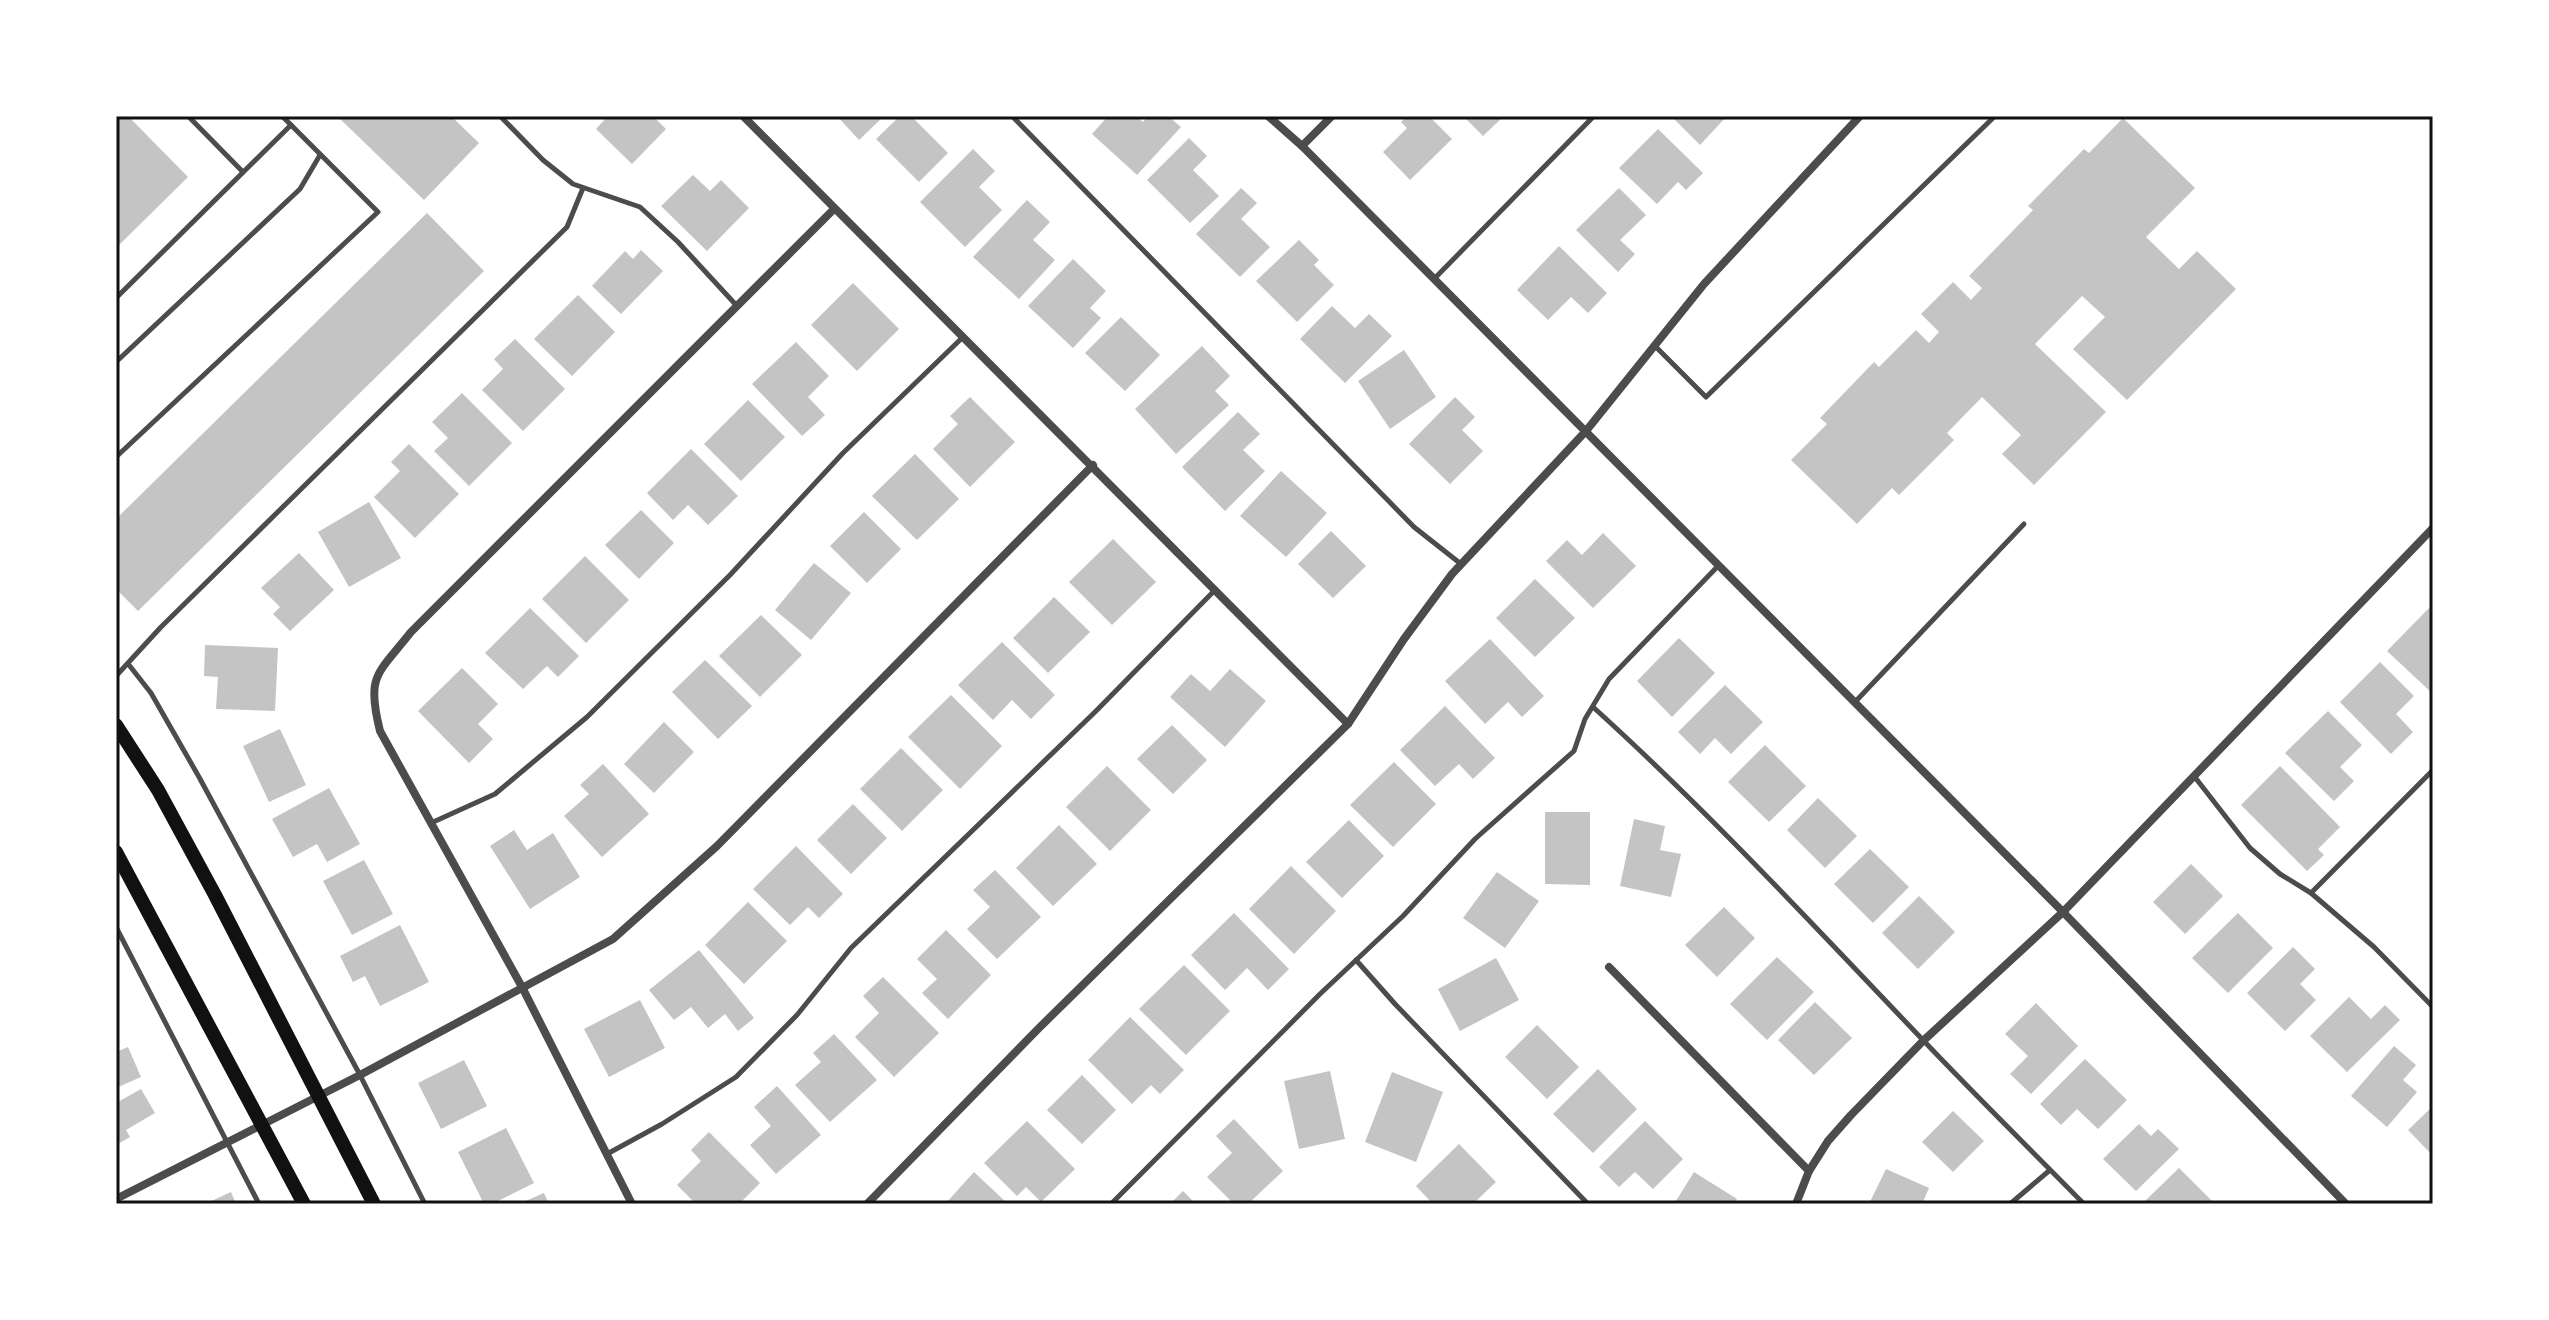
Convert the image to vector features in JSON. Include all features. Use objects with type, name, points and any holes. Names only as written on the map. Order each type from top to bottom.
[{"type":"main road","points":[[116,725],[158,790],[374,1204]]},
{"type":"main road","points":[[116,852],[304,1204]]},
{"type":"street","points":[[743,116],[833,210],[1093,465],[1348,724]]},
{"type":"street","points":[[1268,116],[1302,146],[1855,702],[2346,1204]]},
{"type":"street","points":[[1302,146],[1332,116]]},
{"type":"street","points":[[867,1204],[1039,1028],[1348,724],[1404,639],[1461,564],[1586,431],[1704,284],[1860,116]]},
{"type":"street","points":[[632,1204],[522,987],[380,731],[373,700],[374,681],[411,632],[833,210]]},
{"type":"street","points":[[116,1199],[360,1075],[613,939],[717,846],[1093,465]]},
{"type":"street","points":[[1796,1204],[1809,1171],[1828,1141],[1851,1115],[1923,1041],[2063,912],[2433,528]]},
{"type":"street","points":[[1609,967],[1809,1171]]},
{"type":"lane","points":[[188,116],[243,173]]},
{"type":"lane","points":[[116,457],[378,212],[282,116]]},
{"type":"lane","points":[[500,116],[543,160],[573,184],[640,207],[678,242],[737,306]]},
{"type":"lane","points":[[1012,116],[1414,527],[1461,564]]},
{"type":"lane","points":[[1434,279],[1594,116]]},
{"type":"lane","points":[[1654,345],[1706,397],[1995,116]]},
{"type":"lane","points":[[116,298],[291,125]]},
{"type":"lane","points":[[116,362],[300,189],[320,155]]},
{"type":"lane","points":[[116,676],[161,627],[567,227],[583,188]]},
{"type":"lane","points":[[431,823],[495,794],[587,717],[730,575],[843,453],[963,337]]},
{"type":"lane","points":[[1855,702],[2024,524]]},
{"type":"lane","points":[[1111,1204],[1403,916],[1475,839],[1574,751],[1609,679],[1719,565]]},
{"type":"lane","points":[[606,1154],[662,1124],[736,1077],[797,1015],[851,948],[1216,590]]},
{"type":"lane","points":[[129,665],[151,693],[199,777],[360,1075],[425,1204]]},
{"type":"lane","points":[[1593,707],[1647,756],[1803,913],[1923,1041],[2084,1204]]},
{"type":"lane","points":[[2311,893],[2433,770]]},
{"type":"lane","points":[[2194,776],[2250,848],[2280,874],[2311,893],[2374,947],[2433,1007]]},
{"type":"lane","points":[[116,927],[259,1204]]},
{"type":"lane","points":[[1356,960],[1588,1204]]},
{"type":"lane","points":[[2010,1204],[2050,1170]]},
{"type":"building","points":[[116,116],[128,116],[188,177],[116,248]]},
{"type":"building","points":[[337,116],[451,116],[479,143],[424,200]]},
{"type":"building","points":[[608,116],[653,116],[666,129],[632,164],[596,129]]},
{"type":"building","points":[[837,116],[884,116],[859,140]]},
{"type":"building","points":[[900,116],[911,116],[948,153],[919,182],[876,139]]},
{"type":"building","points":[[1108,116],[1136,116],[1143,122],[1148,116],[1168,116],[1181,127],[1137,175],[1092,134]]},
{"type":"building","points":[[1407,116],[1429,116],[1452,139],[1410,180],[1383,152],[1407,128],[1401,122]]},
{"type":"building","points":[[1463,116],[1504,116],[1483,136]]},
{"type":"building","points":[[1671,116],[1727,116],[1700,145]]},
{"type":"building","points":[[2123,118],[2195,188],[2146,237],[2179,269],[2197,251],[2236,289],[2127,400],[2073,349],[2105,317],[2082,296],[2035,344],[2106,412],[2034,485],[2002,454],[2021,435],[1982,397],[1947,433],[1954,440],[1899,495],[1892,488],[1857,524],[1791,460],[1827,424],[1820,418],[1874,362],[1879,367],[1916,330],[1929,343],[1939,332],[1921,314],[1953,282],[1971,300],[1982,288],[1969,276],[2033,210],[2028,206],[2084,149],[2089,153]]},
{"type":"building","points":[[1658,129],[1703,173],[1686,190],[1678,182],[1657,204],[1619,168]]},
{"type":"building","points":[[1189,138],[1207,156],[1193,170],[1219,196],[1190,223],[1147,180]]},
{"type":"building","points":[[973,149],[995,171],[979,187],[1002,210],[965,247],[920,202]]},
{"type":"building","points":[[693,175],[710,191],[721,180],[749,208],[707,251],[661,206]]},
{"type":"building","points":[[1241,188],[1257,203],[1241,219],[1270,247],[1240,277],[1196,234]]},
{"type":"building","points":[[1619,188],[1646,215],[1620,240],[1635,254],[1618,272],[1576,230]]},
{"type":"building","points":[[1027,200],[1050,222],[1033,240],[1055,260],[1019,299],[973,257]]},
{"type":"building","points":[[427,213],[484,271],[138,611],[116,589],[116,519]]},
{"type":"building","points":[[1299,240],[1319,260],[1314,265],[1334,285],[1297,322],[1256,281]]},
{"type":"building","points":[[1559,246],[1607,293],[1588,313],[1571,297],[1548,320],[1517,290]]},
{"type":"building","points":[[641,250],[663,271],[621,314],[592,286],[625,251],[633,259]]},
{"type":"building","points":[[1073,259],[1106,291],[1090,308],[1101,318],[1073,348],[1028,306]]},
{"type":"building","points":[[853,283],[899,329],[857,371],[811,325]]},
{"type":"building","points":[[578,295],[615,332],[572,376],[534,339]]},
{"type":"building","points":[[1332,306],[1355,328],[1369,314],[1392,336],[1345,383],[1300,339]]},
{"type":"building","points":[[1121,317],[1160,355],[1125,391],[1085,353]]},
{"type":"building","points":[[515,339],[565,389],[523,431],[482,390],[503,369],[494,359]]},
{"type":"building","points":[[796,342],[829,376],[808,397],[825,415],[802,436],[752,384]]},
{"type":"building","points":[[1202,346],[1230,376],[1215,391],[1229,405],[1176,454],[1135,409]]},
{"type":"building","points":[[1404,350],[1436,397],[1390,429],[1358,381]]},
{"type":"building","points":[[462,393],[512,443],[469,486],[434,451],[448,438],[432,422]]},
{"type":"building","points":[[970,397],[1015,442],[970,487],[933,449],[958,424],[950,416]]},
{"type":"building","points":[[1455,397],[1475,417],[1462,430],[1483,451],[1450,484],[1409,444]]},
{"type":"building","points":[[748,400],[785,437],[741,481],[704,444]]},
{"type":"building","points":[[1238,412],[1260,434],[1243,450],[1265,471],[1225,511],[1182,467]]},
{"type":"building","points":[[409,444],[459,494],[415,538],[374,497],[400,471],[391,462]]},
{"type":"building","points":[[691,449],[738,496],[708,525],[688,505],[673,520],[647,493]]},
{"type":"building","points":[[915,454],[959,499],[917,540],[872,496]]},
{"type":"building","points":[[1281,471],[1327,513],[1286,557],[1240,516]]},
{"type":"building","points":[[369,502],[401,558],[349,587],[318,532]]},
{"type":"building","points":[[641,510],[674,543],[639,579],[605,545]]},
{"type":"building","points":[[864,512],[901,549],[867,583],[830,546]]},
{"type":"building","points":[[1331,531],[1366,566],[1333,598],[1298,564]]},
{"type":"building","points":[[1603,533],[1636,566],[1593,608],[1546,561],[1567,540],[1582,555]]},
{"type":"building","points":[[1113,539],[1156,582],[1112,625],[1069,582]]},
{"type":"building","points":[[299,553],[334,590],[290,631],[273,614],[280,607],[261,588]]},
{"type":"building","points":[[585,556],[629,600],[586,643],[542,599]]},
{"type":"building","points":[[814,563],[851,593],[811,640],[775,610]]},
{"type":"building","points":[[1535,579],[1575,618],[1535,657],[1496,618]]},
{"type":"building","points":[[1054,597],[1090,632],[1048,673],[1013,638]]},
{"type":"building","points":[[530,608],[579,656],[558,677],[547,666],[523,689],[485,653]]},
{"type":"building","points":[[2429,608],[2433,612],[2433,694],[2387,651]]},
{"type":"building","points":[[761,615],[802,655],[760,697],[719,656]]},
{"type":"building","points":[[1679,638],[1715,673],[1672,717],[1637,681]]},
{"type":"building","points":[[1490,639],[1544,696],[1522,717],[1508,702],[1485,724],[1445,681]]},
{"type":"building","points":[[1002,642],[1055,695],[1031,719],[1012,700],[993,720],[958,685]]},
{"type":"building","points":[[205,645],[278,648],[275,711],[216,709],[218,677],[204,676]]},
{"type":"building","points":[[705,660],[752,706],[718,739],[672,692]]},
{"type":"building","points":[[2380,662],[2414,696],[2396,714],[2413,732],[2391,754],[2340,702]]},
{"type":"building","points":[[462,668],[498,704],[478,724],[493,739],[469,763],[418,711]]},
{"type":"building","points":[[1230,669],[1266,701],[1225,747],[1170,697],[1191,674],[1210,691]]},
{"type":"building","points":[[1725,685],[1763,722],[1731,754],[1715,738],[1700,754],[1678,732]]},
{"type":"building","points":[[951,695],[1002,746],[960,789],[908,737]]},
{"type":"building","points":[[1445,706],[1495,758],[1473,779],[1459,764],[1435,786],[1400,750]]},
{"type":"building","points":[[2328,711],[2362,745],[2340,767],[2354,781],[2334,801],[2285,753]]},
{"type":"building","points":[[664,722],[694,752],[654,793],[624,764]]},
{"type":"building","points":[[1172,725],[1207,760],[1173,794],[1137,759]]},
{"type":"building","points":[[280,729],[306,785],[269,802],[243,746]]},
{"type":"building","points":[[1765,745],[1806,786],[1769,822],[1728,782]]},
{"type":"building","points":[[901,748],[943,790],[902,831],[860,789]]},
{"type":"building","points":[[1394,762],[1436,804],[1393,847],[1350,805]]},
{"type":"building","points":[[603,764],[649,814],[602,857],[564,816],[589,794],[580,785]]},
{"type":"building","points":[[1107,766],[1151,810],[1110,851],[1066,807]]},
{"type":"building","points":[[2280,766],[2340,827],[2318,849],[2324,855],[2307,871],[2241,805]]},
{"type":"building","points":[[329,788],[360,844],[327,862],[317,844],[293,857],[272,819]]},
{"type":"building","points":[[1818,798],[1857,836],[1825,868],[1787,830]]},
{"type":"building","points":[[853,804],[887,838],[851,874],[817,840]]},
{"type":"building","points":[[1545,812],[1590,812],[1590,885],[1545,884]]},
{"type":"building","points":[[1634,819],[1665,826],[1660,850],[1681,854],[1671,897],[1620,886]]},
{"type":"building","points":[[1349,820],[1384,856],[1342,898],[1306,862]]},
{"type":"building","points":[[1059,825],[1097,864],[1053,906],[1016,868]]},
{"type":"building","points":[[514,830],[527,850],[553,833],[580,877],[530,909],[490,846]]},
{"type":"building","points":[[796,846],[843,894],[819,918],[808,907],[790,925],[753,889]]},
{"type":"building","points":[[1870,849],[1909,887],[1873,923],[1834,884]]},
{"type":"building","points":[[364,860],[393,914],[352,935],[323,881]]},
{"type":"building","points":[[2191,864],[2223,896],[2185,934],[2153,902]]},
{"type":"building","points":[[1291,866],[1336,911],[1294,954],[1249,909]]},
{"type":"building","points":[[995,870],[1041,917],[997,959],[967,929],[990,907],[973,890]]},
{"type":"building","points":[[1497,872],[1539,901],[1505,948],[1463,918]]},
{"type":"building","points":[[1919,896],[1955,932],[1918,969],[1882,933]]},
{"type":"building","points":[[748,902],[787,941],[744,984],[705,945]]},
{"type":"building","points":[[1724,907],[1755,938],[1717,977],[1685,945]]},
{"type":"building","points":[[1234,913],[1289,969],[1268,990],[1247,968],[1225,990],[1191,955]]},
{"type":"building","points":[[2238,913],[2273,948],[2228,993],[2192,958]]},
{"type":"building","points":[[400,925],[429,982],[380,1006],[365,976],[353,982],[340,956]]},
{"type":"building","points":[[946,930],[991,975],[948,1019],[922,993],[937,979],[917,959]]},
{"type":"building","points":[[2293,947],[2315,969],[2300,984],[2316,1000],[2285,1031],[2247,993]]},
{"type":"building","points":[[699,950],[754,1018],[738,1031],[725,1014],[708,1028],[691,1007],[674,1020],[649,990]]},
{"type":"building","points":[[1777,957],[1814,992],[1767,1040],[1730,1004]]},
{"type":"building","points":[[1496,958],[1519,1000],[1460,1031],[1438,989]]},
{"type":"building","points":[[1184,965],[1230,1011],[1186,1055],[1139,1009]]},
{"type":"building","points":[[883,977],[939,1033],[894,1077],[855,1037],[879,1013],[863,996]]},
{"type":"building","points":[[2349,997],[2371,1019],[2385,1005],[2400,1020],[2347,1072],[2310,1036]]},
{"type":"building","points":[[640,1000],[665,1048],[609,1077],[584,1029]]},
{"type":"building","points":[[1815,1002],[1852,1038],[1814,1075],[1778,1040]]},
{"type":"building","points":[[2036,1003],[2078,1046],[2031,1094],[2010,1074],[2028,1056],[2005,1034]]},
{"type":"building","points":[[1130,1017],[1184,1070],[1160,1094],[1151,1085],[1132,1104],[1088,1060]]},
{"type":"building","points":[[1537,1025],[1579,1067],[1547,1099],[1505,1057]]},
{"type":"building","points":[[834,1034],[877,1080],[830,1122],[795,1085],[821,1062],[813,1053]]},
{"type":"building","points":[[2394,1046],[2416,1065],[2403,1080],[2417,1092],[2387,1127],[2351,1096]]},
{"type":"building","points":[[128,1047],[141,1077],[116,1088],[116,1052]]},
{"type":"building","points":[[2085,1059],[2127,1100],[2098,1129],[2077,1109],[2061,1125],[2040,1104]]},
{"type":"building","points":[[464,1060],[487,1106],[441,1129],[418,1083]]},
{"type":"building","points":[[1598,1069],[1637,1109],[1593,1153],[1553,1114]]},
{"type":"building","points":[[1330,1071],[1345,1139],[1299,1149],[1284,1081]]},
{"type":"building","points":[[1392,1072],[1443,1092],[1416,1162],[1365,1142]]},
{"type":"building","points":[[1082,1075],[1116,1110],[1082,1144],[1047,1110]]},
{"type":"building","points":[[777,1086],[821,1135],[776,1174],[750,1145],[771,1126],[754,1107]]},
{"type":"building","points":[[141,1089],[155,1113],[126,1130],[130,1137],[116,1145],[116,1103]]},
{"type":"building","points":[[2433,1106],[2433,1156],[2408,1130]]},
{"type":"building","points":[[1953,1111],[1984,1141],[1953,1172],[1922,1142]]},
{"type":"building","points":[[1234,1119],[1283,1171],[1248,1204],[1234,1204],[1207,1177],[1232,1153],[1216,1136]]},
{"type":"building","points":[[1027,1121],[1075,1169],[1041,1202],[1026,1187],[1017,1196],[984,1163]]},
{"type":"building","points":[[1645,1121],[1683,1159],[1653,1189],[1635,1172],[1619,1187],[1599,1167]]},
{"type":"building","points":[[2139,1124],[2151,1136],[2158,1129],[2179,1149],[2136,1191],[2103,1159]]},
{"type":"building","points":[[506,1128],[534,1183],[492,1204],[484,1204],[458,1152]]},
{"type":"building","points":[[709,1132],[760,1183],[739,1204],[696,1204],[677,1185],[701,1161],[691,1150]]},
{"type":"building","points":[[1459,1144],[1496,1182],[1473,1204],[1433,1204],[1416,1186]]},
{"type":"building","points":[[2179,1168],[2215,1204],[2148,1204],[2145,1201]]},
{"type":"building","points":[[1886,1169],[1929,1188],[1922,1204],[1869,1204]]},
{"type":"building","points":[[974,1172],[1008,1204],[945,1204]]},
{"type":"building","points":[[1694,1172],[1737,1199],[1734,1204],[1674,1204]]},
{"type":"building","points":[[1183,1191],[1196,1204],[1170,1204]]},
{"type":"building","points":[[231,1192],[236,1204],[205,1204]]},
{"type":"building","points":[[544,1193],[549,1204],[519,1204]]}]
